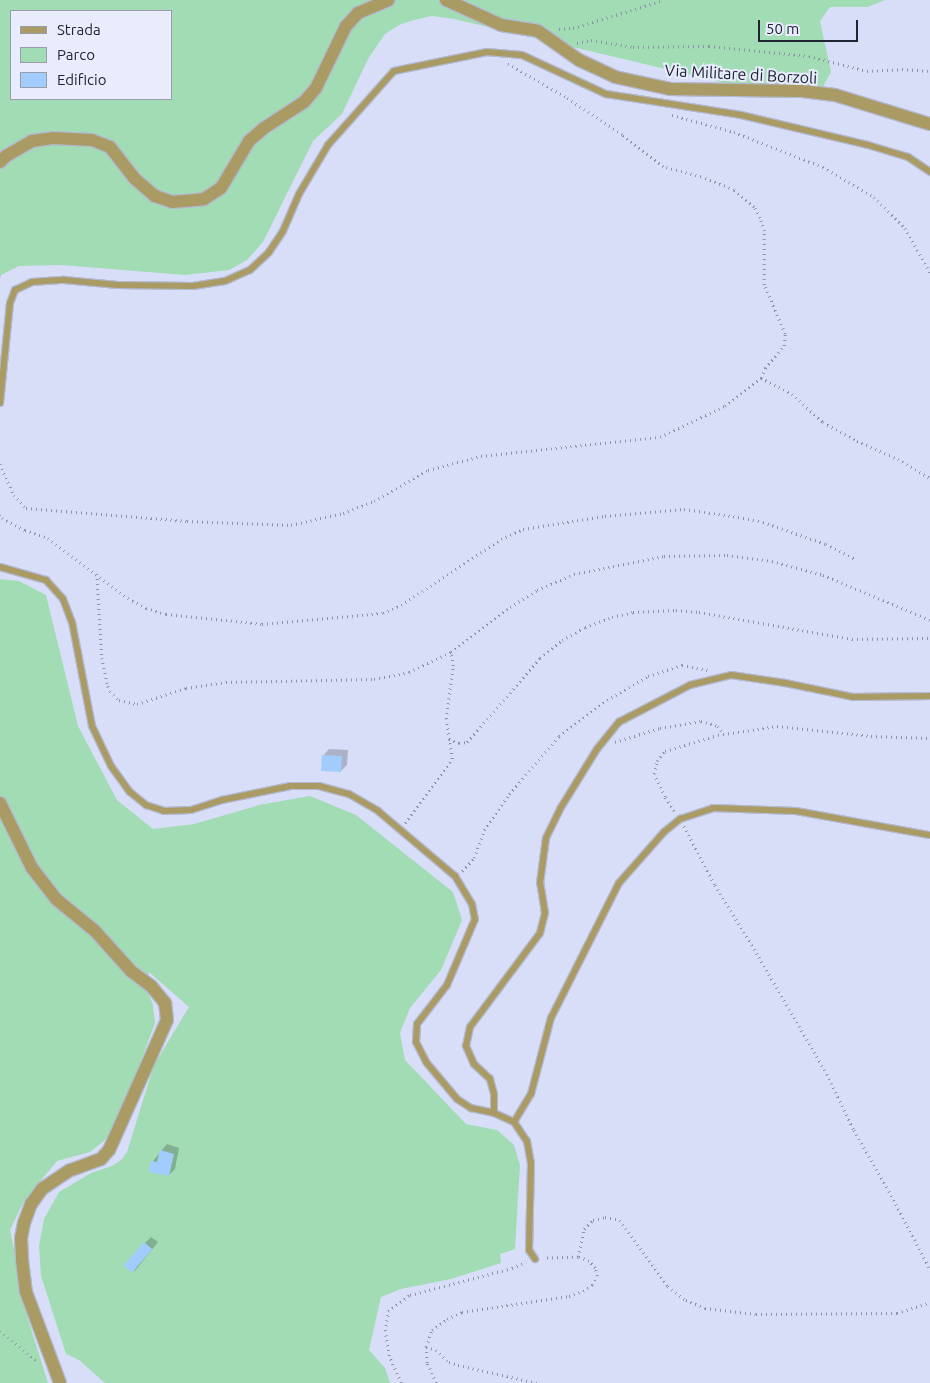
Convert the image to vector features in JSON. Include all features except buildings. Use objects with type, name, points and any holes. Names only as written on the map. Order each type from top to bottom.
[{"type":"street","points":[[0,162],[6,156],[32,142],[53,138],[92,140],[110,147],[134,178],[155,196],[172,202],[204,199],[221,188],[249,141],[264,128],[304,102],[316,88],[346,26],[358,13],[388,0]]},
{"type":"street","name":"Via Militare di Borzoli","points":[[446,0],[501,25],[538,31],[568,50],[579,60],[615,77],[670,89],[802,92],[835,95],[930,124]]},
{"type":"street","points":[[0,803],[32,868],[56,899],[95,931],[131,971],[152,987],[165,1003],[167,1020],[109,1150],[101,1160],[70,1170],[42,1189],[31,1204],[24,1223],[21,1238],[26,1292],[60,1383]]},
{"type":"lane","points":[[0,403],[10,303],[16,290],[32,282],[64,280],[118,285],[193,286],[225,281],[250,270],[269,252],[283,231],[299,194],[328,145],[394,70],[488,52],[522,55],[606,94],[741,115],[868,145],[908,157],[930,172]]},
{"type":"lane","points":[[0,566],[46,580],[63,599],[72,622],[92,726],[110,766],[130,792],[146,805],[164,811],[191,810],[222,800],[291,786],[319,786],[349,794],[378,811],[455,876],[472,904],[475,919],[447,985],[417,1024],[416,1042],[426,1062],[456,1099],[471,1108],[494,1113],[514,1122],[527,1141],[531,1163],[529,1250],[534,1258]]},
{"type":"lane","points":[[494,1113],[494,1094],[490,1079],[474,1064],[466,1046],[470,1028],[540,933],[545,913],[540,884],[546,838],[560,809],[597,750],[619,722],[690,685],[731,675],[785,682],[853,697],[930,696]]},
{"type":"lane","points":[[514,1122],[531,1094],[551,1018],[619,883],[664,832],[680,820],[713,808],[796,811],[930,835]]},
{"type":"path","points":[[538,31],[573,28],[664,0]]},
{"type":"path","points":[[568,50],[575,43],[591,40],[634,47],[709,46],[809,56],[867,71],[902,68],[930,71]]},
{"type":"path","points":[[0,465],[14,495],[26,508],[187,521],[290,525],[343,513],[374,501],[428,470],[481,456],[660,437],[725,406],[761,378],[765,368],[784,346],[785,334],[764,285],[764,231],[754,207],[734,190],[701,177],[663,167],[598,119],[505,63],[500,54]]},
{"type":"path","points":[[658,103],[661,109],[671,115],[734,132],[823,167],[874,197],[905,228],[930,272]]},
{"type":"path","points":[[761,378],[792,394],[823,422],[857,441],[898,459],[930,478]]},
{"type":"path","points":[[0,515],[2,518],[25,530],[48,538],[128,598],[166,614],[262,624],[358,617],[383,613],[401,605],[501,539],[523,529],[605,516],[684,509],[763,522],[826,544],[856,559]]},
{"type":"path","points":[[97,574],[102,658],[108,686],[114,696],[125,702],[137,704],[186,688],[226,682],[315,682],[386,678],[409,672],[451,652],[510,606],[537,590],[574,574],[664,556],[728,555],[772,562],[823,575],[930,620]]},
{"type":"path","points":[[449,739],[459,743],[467,742],[540,658],[562,640],[585,627],[633,612],[676,610],[699,612],[852,638],[930,638]]},
{"type":"path","points":[[397,827],[406,823],[452,759],[446,719],[453,666],[451,652]]},
{"type":"path","points":[[455,876],[466,868],[474,858],[489,823],[509,794],[546,750],[559,736],[607,700],[648,676],[682,665],[731,675]]},
{"type":"path","points":[[597,750],[660,728],[701,722],[718,726],[724,734]]},
{"type":"path","points":[[930,738],[871,736],[776,726],[724,734],[665,751],[657,761],[654,774],[665,798],[680,820],[715,886],[827,1074],[854,1130],[930,1269]]},
{"type":"path","points":[[578,1257],[584,1229],[593,1220],[605,1216],[620,1220],[668,1286],[686,1300],[705,1308],[756,1314],[897,1313],[930,1302]]},
{"type":"path","points":[[401,1383],[389,1356],[385,1331],[388,1311],[410,1294],[512,1268],[534,1258],[578,1257],[589,1260],[595,1268],[597,1276],[592,1285],[583,1292],[569,1296],[462,1312],[447,1319],[432,1330],[426,1347],[427,1363],[436,1383]]},
{"type":"path","points":[[0,1331],[40,1364]]},
{"type":"path","points":[[426,1347],[436,1350],[448,1362],[537,1383]]},
{"type":"green space","points":[[0,0],[885,0],[868,7],[830,7],[820,21],[831,72],[816,99],[776,95],[454,19],[432,16],[414,20],[399,25],[385,34],[368,59],[342,114],[313,141],[263,242],[247,260],[229,270],[185,275],[61,265],[19,266],[1,275],[0,280]]},
{"type":"green space","points":[[0,579],[19,581],[46,595],[78,726],[117,800],[153,829],[194,824],[259,805],[310,796],[356,815],[453,892],[462,920],[441,970],[410,1008],[400,1033],[405,1060],[466,1124],[497,1130],[514,1145],[520,1165],[515,1249],[500,1254],[501,1263],[451,1279],[401,1289],[381,1297],[369,1350],[385,1368],[390,1383],[105,1383],[79,1360],[66,1354],[41,1276],[39,1246],[44,1219],[59,1192],[91,1173],[112,1166],[121,1160],[127,1152],[154,1065],[189,1007],[149,972],[147,989],[153,1005],[155,1023],[114,1133],[90,1152],[57,1161],[24,1201],[10,1230],[20,1277],[22,1300],[48,1383],[0,1383]]}]
